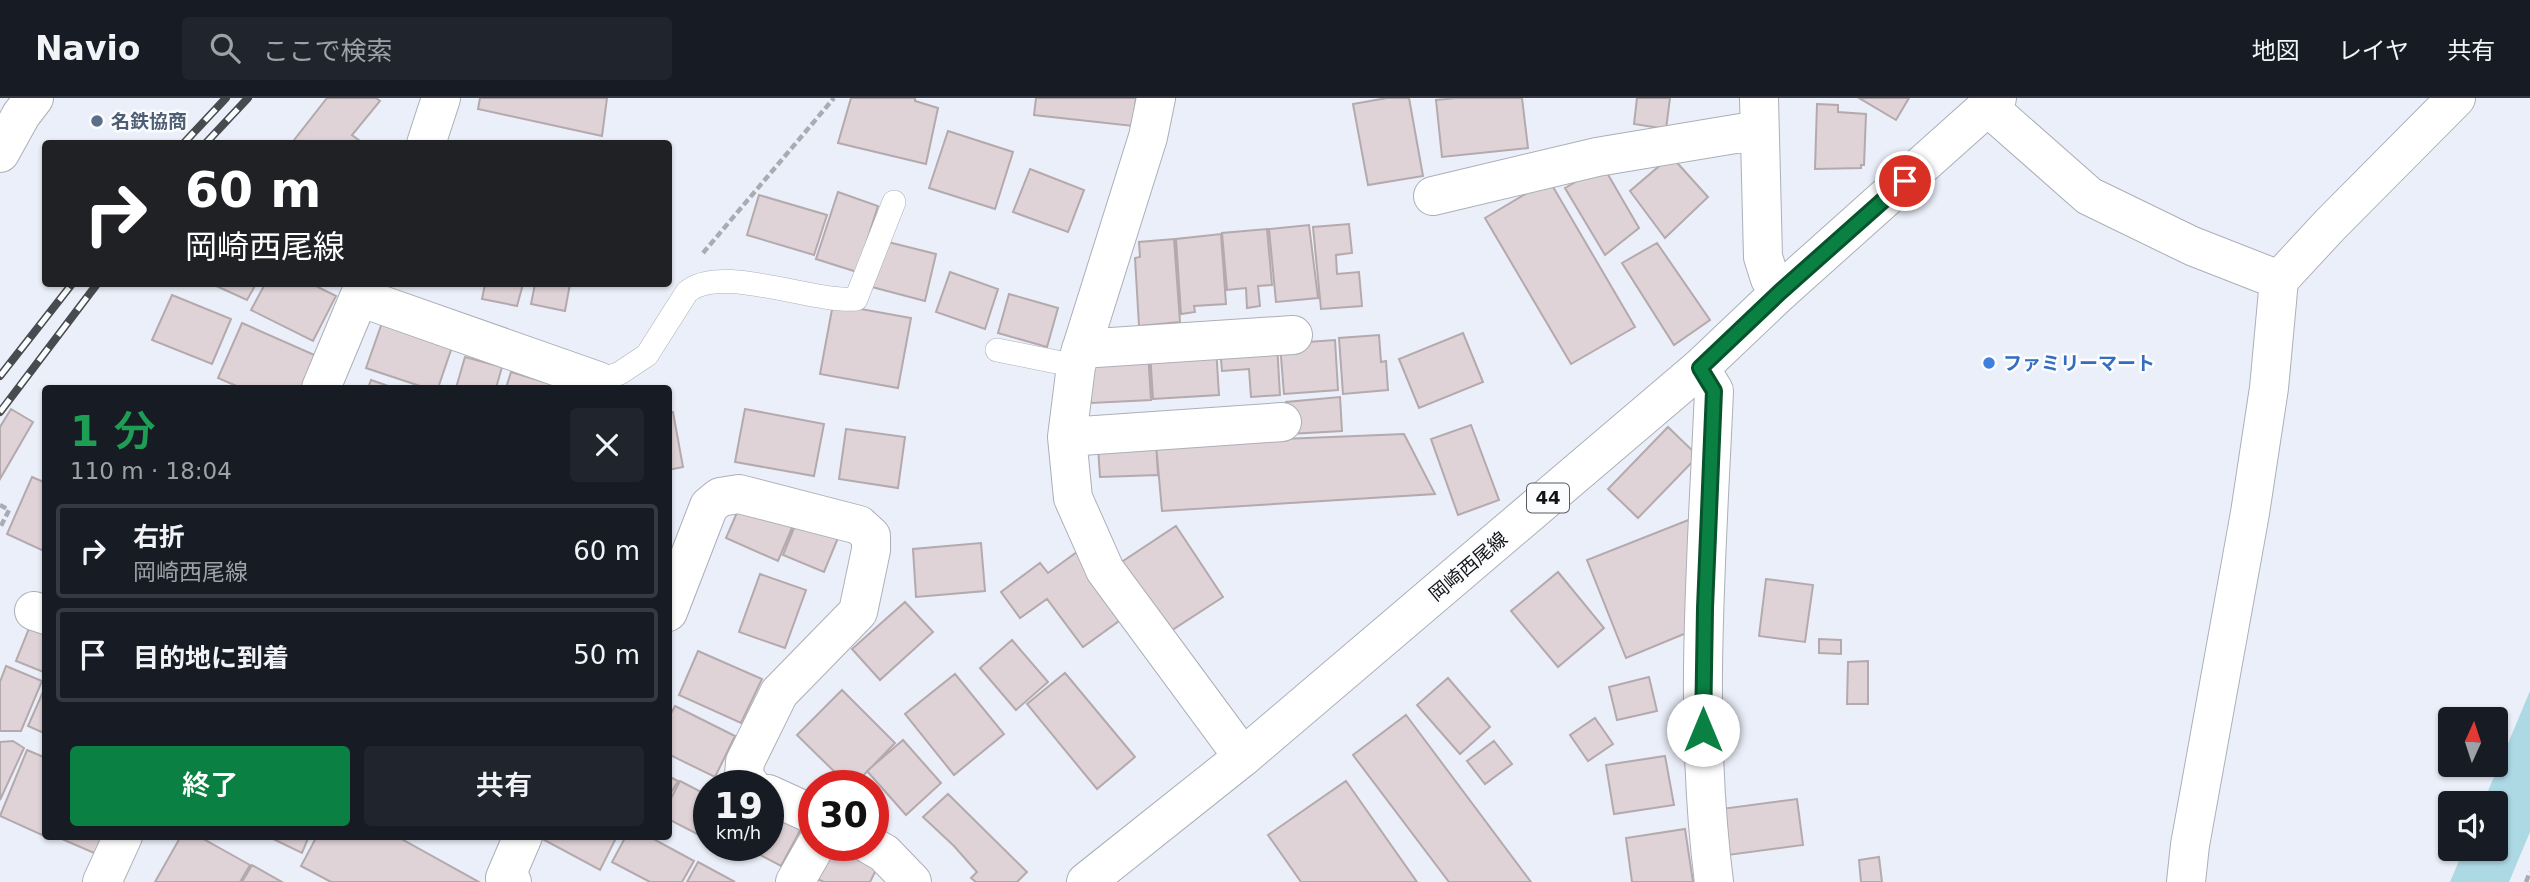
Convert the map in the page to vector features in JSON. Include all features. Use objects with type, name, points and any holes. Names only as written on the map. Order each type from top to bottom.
[{"type":"street","points":[[427,140],[442,98]]},
{"type":"street","points":[[1156,98],[1149,137],[1079,357],[1068,437],[1073,498],[1105,570],[1243,757]]},
{"type":"street","points":[[2186,882],[2190,845],[2250,513],[2269,388],[2279,280],[2456,98]]},
{"type":"street","points":[[1992,102],[2089,196],[2192,246],[2279,280]]},
{"type":"street","name":"岡崎西尾線","points":[[1086,882],[1243,757],[1700,368],[1780,292],[1992,102]]},
{"type":"street","points":[[0,153],[18,111]]},
{"type":"street","points":[[1433,196],[1597,157],[1759,114],[1763,257],[1770,279],[1780,292]]},
{"type":"street","points":[[322,385],[362,291],[598,381]]},
{"type":"street","points":[[1079,357],[1293,335]]},
{"type":"street","points":[[1700,368],[1714,391],[1703,706],[1704,777],[1714,882]]},
{"type":"street","points":[[1068,437],[1282,422]]},
{"type":"street","points":[[672,602],[709,506],[720,497],[739,494],[859,526],[871,536],[872,550],[858,612],[779,693],[745,762],[744,770]]},
{"type":"street","points":[[102,882],[120,840]]},
{"type":"street","points":[[512,882],[505,878],[521,840]]},
{"type":"street","points":[[889,858],[912,882]]},
{"type":"street","points":[[795,882],[807,861]]},
{"type":"lane","points":[[598,381],[620,373],[647,355],[687,292],[695,285],[713,280],[744,282],[837,301],[856,299],[894,202]]},
{"type":"lane","points":[[997,350],[1079,357]]},
{"type":"path","points":[[695,285],[688,271],[834,98]]},
{"type":"path","points":[[0,505],[9,510],[0,528]]},
{"type":"path","points":[[2526,882],[2530,872]]},
{"type":"water","points":[[2530,691],[2530,832],[2509,882],[2450,882],[2459,861],[2508,861],[2508,791],[2488,791],[2494,777],[2508,777],[2508,743]]},
{"type":"building","points":[[327,98],[376,98],[380,101],[352,135],[359,140],[294,140]]},
{"type":"building","points":[[480,98],[607,98],[602,136],[478,109]]},
{"type":"building","points":[[851,98],[915,98],[915,101],[938,108],[926,164],[838,143]]},
{"type":"building","points":[[1036,98],[1136,98],[1133,126],[1034,115]]},
{"type":"building","points":[[1387,98],[1409,98],[1423,176],[1368,185],[1353,104]]},
{"type":"building","points":[[1522,98],[1528,148],[1442,157],[1436,100]]},
{"type":"building","points":[[1637,98],[1670,98],[1666,129],[1634,124]]},
{"type":"building","points":[[1859,98],[1909,98],[1896,120]]},
{"type":"building","points":[[1817,104],[1838,105],[1838,112],[1866,114],[1864,165],[1861,165],[1861,168],[1815,169]]},
{"type":"building","points":[[948,131],[1013,152],[995,209],[929,188]]},
{"type":"building","points":[[1671,156],[1708,197],[1665,238],[1630,191]]},
{"type":"building","points":[[1603,166],[1639,228],[1605,255],[1565,188]]},
{"type":"building","points":[[1030,169],[1084,190],[1068,232],[1013,212]]},
{"type":"building","points":[[1549,180],[1635,327],[1571,364],[1485,218]]},
{"type":"building","points":[[838,192],[878,206],[857,272],[816,259]]},
{"type":"building","points":[[759,195],[827,215],[814,255],[747,235]]},
{"type":"building","points":[[1349,224],[1352,253],[1336,255],[1337,274],[1359,272],[1362,306],[1321,309],[1313,227]]},
{"type":"building","points":[[1309,225],[1318,298],[1276,302],[1269,229]]},
{"type":"building","points":[[1267,229],[1272,285],[1258,286],[1260,306],[1247,308],[1246,288],[1227,290],[1222,233]]},
{"type":"building","points":[[1221,234],[1226,304],[1194,306],[1195,312],[1181,314],[1176,239]]},
{"type":"building","points":[[1174,239],[1180,322],[1139,326],[1135,258],[1140,257],[1139,242]]},
{"type":"building","points":[[884,241],[936,254],[925,301],[872,287]]},
{"type":"building","points":[[1657,243],[1710,320],[1674,345],[1622,263]]},
{"type":"building","points":[[950,272],[998,289],[985,329],[936,312]]},
{"type":"building","points":[[219,287],[254,287],[247,300]]},
{"type":"building","points":[[263,287],[318,287],[336,296],[313,341],[251,310]]},
{"type":"building","points":[[484,287],[522,287],[517,306],[482,299]]},
{"type":"building","points":[[534,287],[569,287],[565,311],[531,304]]},
{"type":"building","points":[[1009,294],[1058,308],[1047,347],[998,333]]},
{"type":"building","points":[[172,295],[231,319],[212,364],[152,340]]},
{"type":"building","points":[[833,304],[911,318],[898,388],[820,374]]},
{"type":"building","points":[[383,320],[453,344],[439,385],[417,385],[366,368]]},
{"type":"building","points":[[242,323],[319,357],[306,385],[234,385],[218,378]]},
{"type":"building","points":[[1463,333],[1483,382],[1419,408],[1399,359]]},
{"type":"building","points":[[1379,335],[1381,362],[1386,361],[1388,390],[1343,394],[1339,338]]},
{"type":"building","points":[[1335,340],[1338,390],[1284,394],[1280,344]]},
{"type":"building","points":[[1277,344],[1280,395],[1251,397],[1249,369],[1222,371],[1220,348]]},
{"type":"building","points":[[1216,348],[1219,395],[1153,399],[1150,352]]},
{"type":"building","points":[[1148,352],[1151,400],[1091,403],[1089,355]]},
{"type":"building","points":[[465,357],[502,367],[497,385],[457,385]]},
{"type":"building","points":[[511,372],[555,385],[507,385]]},
{"type":"building","points":[[371,380],[385,385],[369,385]]},
{"type":"building","points":[[1340,397],[1342,431],[1289,434],[1286,402]]},
{"type":"building","points":[[11,409],[33,422],[0,479],[0,427]]},
{"type":"building","points":[[745,409],[824,424],[814,476],[735,462]]},
{"type":"building","points":[[672,412],[673,412],[683,467],[672,469]]},
{"type":"building","points":[[1471,425],[1499,500],[1458,515],[1431,439]]},
{"type":"building","points":[[1668,427],[1698,456],[1638,518],[1608,489]]},
{"type":"building","points":[[846,429],[905,437],[898,488],[839,479]]},
{"type":"building","points":[[1404,434],[1435,494],[1162,511],[1156,444]]},
{"type":"building","points":[[1156,444],[1158,475],[1100,477],[1098,447]]},
{"type":"building","points":[[32,477],[42,481],[42,550],[7,534]]},
{"type":"building","points":[[742,501],[794,523],[778,561],[726,538]]},
{"type":"building","points":[[1691,519],[1696,629],[1626,658],[1587,560]]},
{"type":"building","points":[[796,523],[840,533],[824,572],[783,555]]},
{"type":"building","points":[[1176,526],[1223,597],[1166,634],[1120,563]]},
{"type":"building","points":[[981,543],[985,591],[916,597],[913,549]]},
{"type":"building","points":[[1077,552],[1126,616],[1083,647],[1047,599],[1020,618],[1001,592],[1040,563],[1048,573]]},
{"type":"building","points":[[1558,572],[1604,628],[1558,667],[1511,611]]},
{"type":"building","points":[[760,574],[806,590],[785,648],[739,632]]},
{"type":"building","points":[[1766,579],[1813,585],[1805,642],[1759,636]]},
{"type":"building","points":[[905,602],[933,632],[880,680],[852,649]]},
{"type":"building","points":[[32,621],[42,625],[42,671],[16,661]]},
{"type":"building","points":[[1819,639],[1841,640],[1841,654],[1819,653]]},
{"type":"building","points":[[1012,640],[1048,682],[1016,710],[980,668]]},
{"type":"building","points":[[698,651],[762,679],[741,723],[679,695]]},
{"type":"building","points":[[1868,661],[1868,704],[1847,704],[1848,662]]},
{"type":"building","points":[[6,666],[42,681],[21,731],[0,731],[0,682]]},
{"type":"building","points":[[1065,673],[1135,757],[1097,789],[1027,704]]},
{"type":"building","points":[[955,674],[1004,734],[954,775],[905,714]]},
{"type":"building","points":[[1649,677],[1657,711],[1617,720],[1609,687]]},
{"type":"building","points":[[1448,678],[1490,727],[1460,754],[1417,705]]},
{"type":"building","points":[[842,690],[895,743],[869,770],[833,770],[797,735]]},
{"type":"building","points":[[42,694],[42,732],[28,726]]},
{"type":"building","points":[[675,706],[735,736],[718,770],[701,770],[672,756],[672,712]]},
{"type":"building","points":[[1406,715],[1531,882],[1449,882],[1353,755]]},
{"type":"building","points":[[1595,718],[1613,744],[1588,761],[1570,735]]},
{"type":"building","points":[[903,740],[941,783],[906,815],[889,796],[889,770],[868,770]]},
{"type":"building","points":[[13,741],[24,748],[0,800],[0,742]]},
{"type":"building","points":[[1494,741],[1512,764],[1485,784],[1467,761]]},
{"type":"building","points":[[27,750],[42,756],[42,835],[0,816]]},
{"type":"building","points":[[1665,756],[1674,805],[1614,814],[1606,765]]},
{"type":"building","points":[[672,778],[678,781],[672,791]]},
{"type":"building","points":[[680,781],[693,788],[693,832],[672,821],[672,796]]},
{"type":"building","points":[[1346,781],[1417,882],[1301,882],[1268,835]]},
{"type":"building","points":[[948,794],[1027,872],[1017,882],[976,882],[971,878],[977,872],[923,817]]},
{"type":"building","points":[[1797,799],[1803,845],[1728,855],[1721,809]]},
{"type":"building","points":[[784,817],[798,825],[798,834],[784,860]]},
{"type":"building","points":[[1685,829],[1693,882],[1632,882],[1626,838]]},
{"type":"building","points":[[64,840],[107,840],[101,856]]},
{"type":"building","points":[[179,840],[205,840],[250,865],[240,882],[155,882]]},
{"type":"building","points":[[275,840],[307,840],[302,853]]},
{"type":"building","points":[[315,840],[403,840],[479,882],[331,882],[301,866]]},
{"type":"building","points":[[544,840],[615,840],[600,870]]},
{"type":"building","points":[[624,840],[655,840],[694,861],[682,882],[650,882],[612,862]]},
{"type":"building","points":[[1879,857],[1882,882],[1861,882],[1859,860]]},
{"type":"building","points":[[827,861],[873,861],[879,864],[870,882],[824,882],[817,879]]},
{"type":"building","points":[[698,862],[735,882],[687,882]]},
{"type":"building","points":[[252,865],[282,882],[242,882]]},
{"type":"railway","points":[[187,140],[226,98]]},
{"type":"railway","points":[[209,140],[248,98]]},
{"type":"railway","points":[[0,376],[70,287]]},
{"type":"railway","points":[[0,412],[95,287]]},
{"type":"place","name":"名鉄協商","points":[[97,121]]},
{"type":"place","name":"ファミリーマート","points":[[1989,363]]},
{"type":"route","points":[[1703,730],[1714,391],[1700,368],[1780,292],[1905,181]]}]
